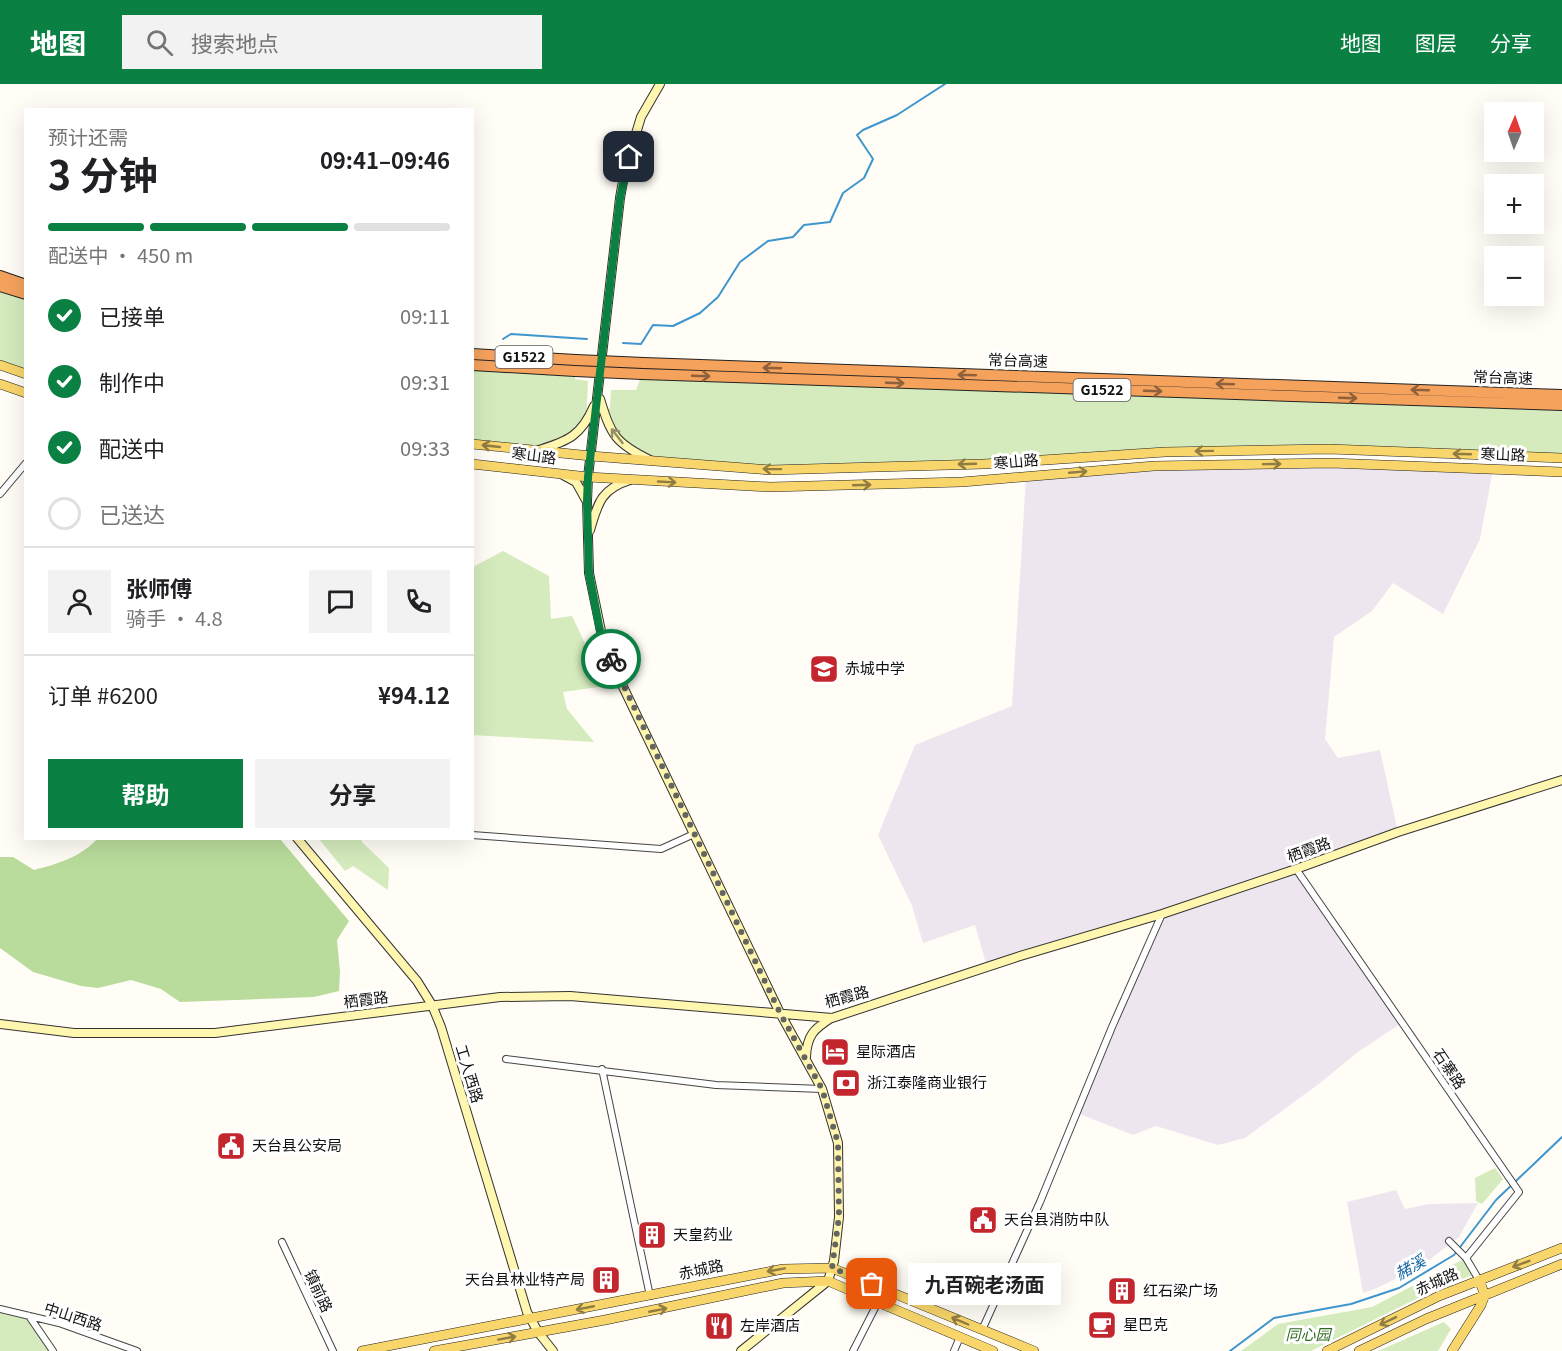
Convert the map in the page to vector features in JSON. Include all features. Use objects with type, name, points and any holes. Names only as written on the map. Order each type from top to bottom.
[{"type":"highway","points":[[0,276],[24,284]]},
{"type":"highway","points":[[0,286],[24,293]]},
{"type":"highway","name":"常台高速","points":[[474,354],[576,366]]},
{"type":"highway","name":"常台高速","points":[[474,365],[576,366],[1562,405]]},
{"type":"highway","name":"常台高速","points":[[643,369],[1562,395]]},
{"type":"main road","points":[[660,84],[641,117],[625,170],[588,477],[589,573],[600,631],[614,666],[780,1013],[822,1089],[838,1143],[839,1217],[828,1281],[741,1351]]},
{"type":"main road","points":[[0,365],[24,373]]},
{"type":"main road","points":[[0,384],[24,392]]},
{"type":"main road","points":[[536,450],[565,442],[586,423],[598,395]]},
{"type":"main road","points":[[598,395],[614,436],[633,452],[653,462]]},
{"type":"main road","name":"寒山路","points":[[474,444],[653,462],[782,470],[984,464],[1165,452],[1329,449],[1562,458]]},
{"type":"main road","name":"寒山路","points":[[474,464],[588,477],[770,487],[962,482],[1154,466],[1331,463],[1562,472]]},
{"type":"main road","points":[[563,475],[576,482],[587,501]]},
{"type":"main road","points":[[588,539],[597,509],[606,492],[618,484],[631,480]]},
{"type":"main road","name":"栖霞路","points":[[0,1024],[74,1033],[216,1033],[500,997],[570,996],[832,1018],[1017,957],[1162,914],[1398,832],[1561,781]]},
{"type":"main road","name":"工人西路","points":[[299,840],[417,981],[432,1005],[441,1027],[483,1172],[530,1318],[553,1351]]},
{"type":"main road","points":[[806,1057],[807,1042],[817,1027],[832,1018]]},
{"type":"main road","name":"赤城路","points":[[1327,1351],[1439,1296],[1562,1248]]},
{"type":"main road","name":"赤城路","points":[[1359,1351],[1426,1319],[1562,1264]]},
{"type":"main road","name":"赤城路","points":[[362,1351],[783,1269],[832,1268],[1032,1351]]},
{"type":"main road","points":[[1452,1351],[1485,1295],[1479,1280]]},
{"type":"main road","name":"赤城路","points":[[435,1351],[701,1301],[783,1283],[828,1281],[993,1351]]},
{"type":"main road","points":[[698,1286],[701,1301]]},
{"type":"street","points":[[0,494],[24,465]]},
{"type":"street","points":[[474,835],[661,849],[694,834]]},
{"type":"street","name":"石寨路","points":[[1296,869],[1519,1192],[1466,1258]]},
{"type":"street","points":[[982,1330],[1040,1203],[1112,1027],[1162,914]]},
{"type":"street","points":[[506,1059],[716,1084],[822,1089]]},
{"type":"street","points":[[602,1069],[650,1296]]},
{"type":"street","points":[[1449,1241],[1466,1258],[1479,1280]]},
{"type":"street","name":"镇前路","points":[[282,1242],[333,1351]]},
{"type":"street","points":[[853,1351],[878,1302]]},
{"type":"street","name":"中山西路","points":[[0,1309],[59,1323],[137,1351]]},
{"type":"street","points":[[29,1316],[53,1351]]},
{"type":"street","points":[[954,1351],[960,1337]]},
{"type":"shaded area","points":[[1331,463],[1493,470],[1480,539],[1443,614],[1393,583],[1372,611],[1334,637],[1325,739],[1338,758],[1380,750],[1398,832],[1296,870],[1403,1022],[1358,1052],[1245,1138],[1218,1145],[1156,1126],[1133,1135],[1077,1113],[1162,915],[987,967],[975,925],[923,943],[912,906],[878,835],[915,745],[1012,706],[1026,477],[1154,466]]},
{"type":"shaded area","points":[[1396,1190],[1405,1209],[1429,1204],[1478,1203],[1459,1237],[1420,1267],[1363,1293],[1347,1202]]},
{"type":"green space","points":[[0,286],[24,294],[24,374],[0,365]]},
{"type":"green space","points":[[474,365],[575,371],[575,379],[588,381],[586,423],[565,442],[536,450],[474,444]]},
{"type":"green space","points":[[642,374],[1562,405],[1562,458],[1329,449],[770,470],[653,461],[614,436],[605,415],[610,407],[611,390],[636,390]]},
{"type":"green space","points":[[503,551],[549,576],[551,619],[572,616],[605,686],[563,692],[567,709],[594,742],[474,735],[474,566]]},
{"type":"green space","points":[[96,840],[281,840],[349,921],[337,940],[339,991],[314,997],[180,1002],[161,989],[131,980],[98,988],[81,986],[33,972],[0,948],[0,857],[13,857],[34,870],[76,855]]},
{"type":"green space","points":[[320,840],[361,840],[389,868],[388,890],[353,866],[345,871]]},
{"type":"green space","points":[[1495,1168],[1503,1179],[1482,1204],[1476,1201],[1475,1178]]},
{"type":"green space","name":"同心园","points":[[1466,1258],[1475,1274],[1436,1289],[1311,1351],[1241,1351],[1278,1324],[1372,1307]]},
{"type":"green space","points":[[0,1308],[29,1316],[53,1351],[0,1351]]},
{"type":"green space","points":[[1444,1322],[1451,1329],[1438,1351],[1378,1351]]},
{"type":"waterway","points":[[623,343],[641,344],[653,325],[673,326],[700,313],[718,297],[740,262],[768,241],[793,237],[804,225],[830,222],[843,193],[864,178],[873,159],[857,135],[897,115],[945,84]]},
{"type":"waterway","points":[[503,339],[511,334],[587,339]]},
{"type":"waterway","name":"赭溪","points":[[1230,1351],[1274,1318],[1351,1304],[1399,1288],[1454,1255],[1496,1200],[1562,1137]]},
{"type":"way so far","points":[[611,659],[780,1013],[822,1089],[838,1143],[839,1217],[832,1268],[872,1284]]},
{"type":"place","name":"赤城中学","points":[[824,669]]},
{"type":"place","name":"星际酒店","points":[[835,1052]]},
{"type":"place","name":"浙江泰隆商业银行","points":[[846,1083]]},
{"type":"place","name":"天台县公安局","points":[[231,1146]]},
{"type":"place","name":"天台县消防中队","points":[[983,1220]]},
{"type":"place","name":"天皇药业","points":[[652,1235]]},
{"type":"place","name":"天台县林业特产局","points":[[606,1280]]},
{"type":"place","name":"九百碗老汤面","points":[[872,1284]]},
{"type":"place","name":"红石梁广场","points":[[1122,1291]]},
{"type":"place","name":"星巴克","points":[[1102,1325]]},
{"type":"place","name":"左岸酒店","points":[[719,1326]]},
{"type":"route","points":[[611,659],[600,631],[589,573],[587,501],[620,198],[629,157]]}]
